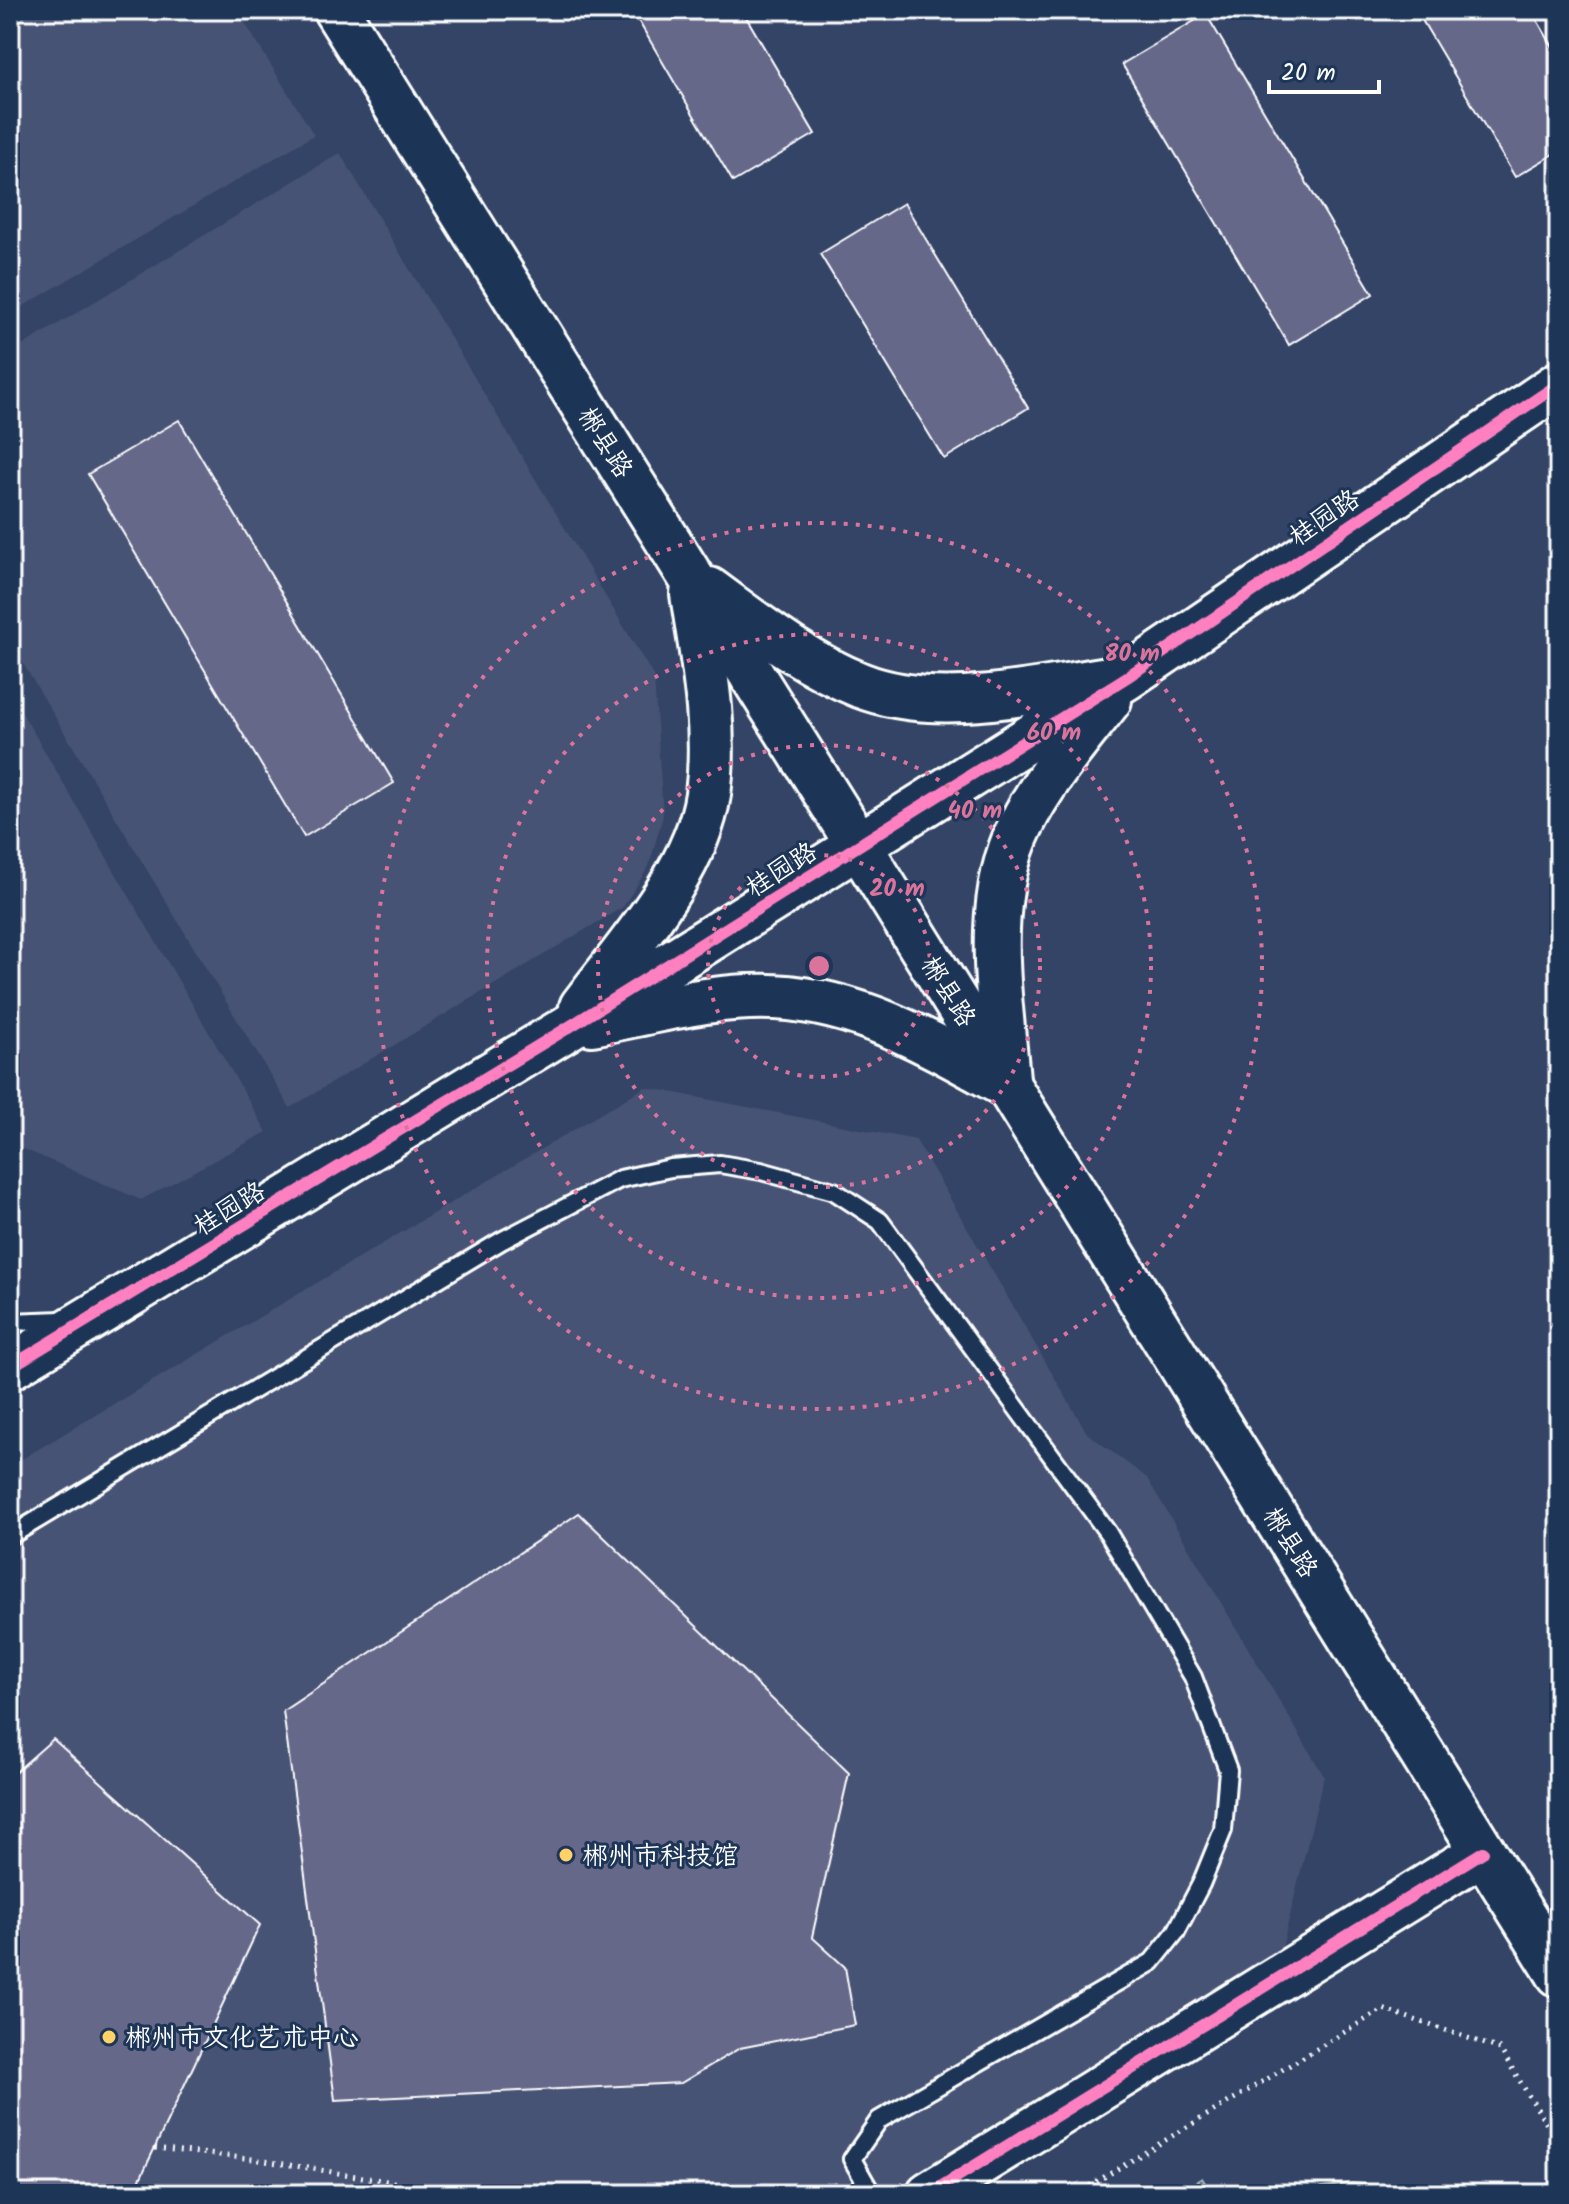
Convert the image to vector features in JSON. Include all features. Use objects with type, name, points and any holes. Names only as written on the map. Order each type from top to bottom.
[{"type":"main road","name":"郴县路","points":[[336,10],[1559,1974]]},
{"type":"main road","name":"桂园路","points":[[10,1367],[566,1029],[1127,677],[1559,384]]},
{"type":"main road","points":[[691,577],[798,654],[863,687],[940,700],[986,698],[1127,677]]},
{"type":"main road","points":[[566,1029],[657,907],[697,835],[708,796],[711,747],[708,696],[691,577]]},
{"type":"main road","points":[[1008,1086],[997,960],[997,913],[1005,871],[1019,828],[1039,792],[1127,677]]},
{"type":"main road","points":[[566,1029],[712,999],[752,996],[801,999],[839,1006],[913,1034],[1008,1086]]},
{"type":"main road","points":[[929,2194],[1483,1852]]},
{"type":"lane","points":[[10,1536],[501,1241],[620,1179],[671,1168],[720,1164],[747,1168],[834,1191],[880,1221],[1108,1533],[1193,1677],[1228,1770],[1223,1830],[1201,1884],[1176,1932],[1152,1962],[879,2120],[852,2159],[872,2194]]},
{"type":"lane","points":[[10,1322],[91,1317]]},
{"type":"path","points":[[1076,2194],[1383,2009],[1500,2049],[1559,2144]]},
{"type":"path","points":[[155,2148],[253,2159],[466,2194]]},
{"type":"path","points":[[784,2194],[802,2185],[810,2194]]},
{"type":"shaded area","points":[[10,10],[237,10],[314,135],[10,314]]},
{"type":"shaded area","points":[[340,153],[654,677],[663,816],[649,866],[623,907],[290,1108],[10,642],[10,353]]},
{"type":"shaded area","points":[[10,692],[267,1132],[141,1200],[10,1143]]},
{"type":"shaded area","points":[[645,1087],[916,1140],[1087,1433],[1147,1478],[1324,1776],[1274,1981],[895,2194],[10,2194],[10,1466]]},
{"type":"green space","points":[[1202,2178],[1212,2194],[1175,2194]]},
{"type":"green space","points":[[1352,2183],[1421,2190],[1428,2194],[1284,2194]]},
{"type":"building","points":[[632,10],[742,10],[815,134],[733,182]]},
{"type":"building","points":[[1416,10],[1531,10],[1559,57],[1559,151],[1515,177]]},
{"type":"building","points":[[1206,14],[1373,294],[1289,345],[1122,64]]},
{"type":"building","points":[[904,203],[1028,408],[944,459],[820,254]]},
{"type":"building","points":[[179,420],[394,783],[304,837],[88,474]]},
{"type":"building","name":"郴州市科技馆","points":[[579,1513],[849,1773],[812,1937],[845,1967],[855,2025],[740,2048],[681,2083],[335,2100],[283,1711]]},
{"type":"building","name":"郴州市文化艺术中心","points":[[53,1739],[260,1925],[133,2194],[10,2194],[10,1777]]},
{"type":"cycle path","points":[[10,1367],[566,1029],[1127,677],[1559,384]]},
{"type":"cycle path","points":[[929,2194],[1483,1852]]},
{"type":"place","name":"郴州市科技馆","points":[[566,1855]]},
{"type":"place","name":"郴州市文化艺术中心","points":[[109,2037]]}]
